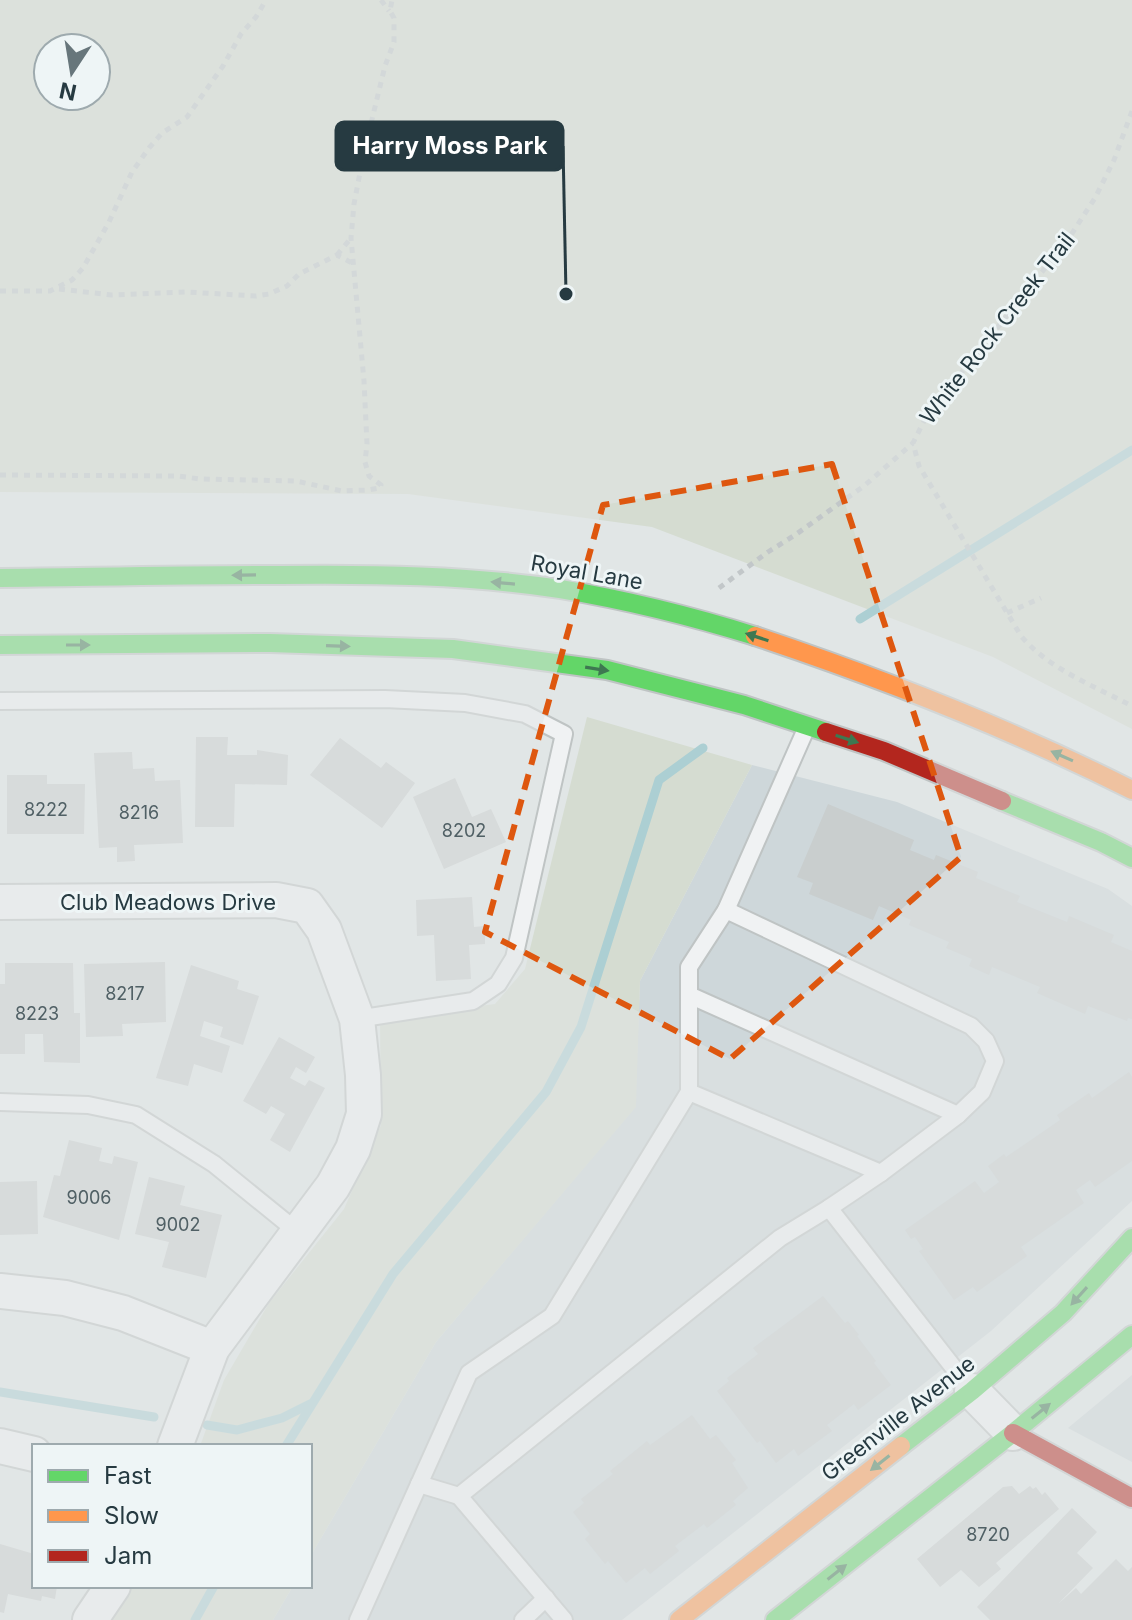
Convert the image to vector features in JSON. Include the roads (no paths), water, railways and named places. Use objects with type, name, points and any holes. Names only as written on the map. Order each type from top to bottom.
[{"type":"main road","name":"Royal Lane","points":[[0,578],[295,574],[421,576],[511,583],[598,596],[698,618],[829,668],[975,717],[1132,790]]},
{"type":"main road","points":[[0,645],[270,643],[453,649],[607,670],[810,720],[1101,842],[1132,858]]},
{"type":"main road","name":"Greenville Avenue","points":[[679,1620],[972,1391],[1063,1313],[1132,1238]]},
{"type":"main road","points":[[775,1620],[1132,1335]]},
{"type":"main road","points":[[1013,1433],[1132,1498]]},
{"type":"street","name":"Club Meadows Drive","points":[[0,902],[276,900],[307,906],[324,930],[357,1019]]},
{"type":"street","points":[[176,1444],[212,1348],[333,1186],[353,1149],[364,1114],[357,1019]]},
{"type":"street","points":[[0,1291],[65,1298],[123,1313],[212,1348]]},
{"type":"street","points":[[972,1391],[1013,1433]]},
{"type":"street","points":[[0,1446],[32,1454]]},
{"type":"street","points":[[90,1620],[112,1588]]},
{"type":"lane","points":[[0,701],[385,699],[465,703],[525,714],[564,734],[514,958],[498,984],[473,1001],[357,1019]]},
{"type":"lane","points":[[358,1620],[469,1373],[552,1316],[689,1092],[689,967],[726,910],[810,720]]},
{"type":"lane","points":[[459,1496],[780,1238],[881,1173],[958,1115],[982,1092],[995,1061],[986,1041],[971,1026],[726,910]]},
{"type":"lane","points":[[689,995],[958,1115]]},
{"type":"lane","points":[[689,1092],[881,1173]]},
{"type":"lane","points":[[0,1102],[88,1105],[136,1115],[214,1164],[299,1233]]},
{"type":"lane","points":[[829,1208],[972,1391]]},
{"type":"lane","points":[[419,1484],[459,1496],[564,1620]]},
{"type":"lane","points":[[523,1620],[546,1598]]},
{"type":"waterway","points":[[860,619],[1132,450]]},
{"type":"waterway","points":[[287,1444],[393,1274],[546,1092],[581,1027],[659,780],[703,748]]},
{"type":"waterway","points":[[0,1392],[154,1417]]},
{"type":"waterway","points":[[207,1425],[237,1430],[282,1418],[310,1404]]},
{"type":"waterway","points":[[195,1620],[213,1588]]},
{"type":"place","name":"Harry Moss Park","points":[[566,294]]}]
